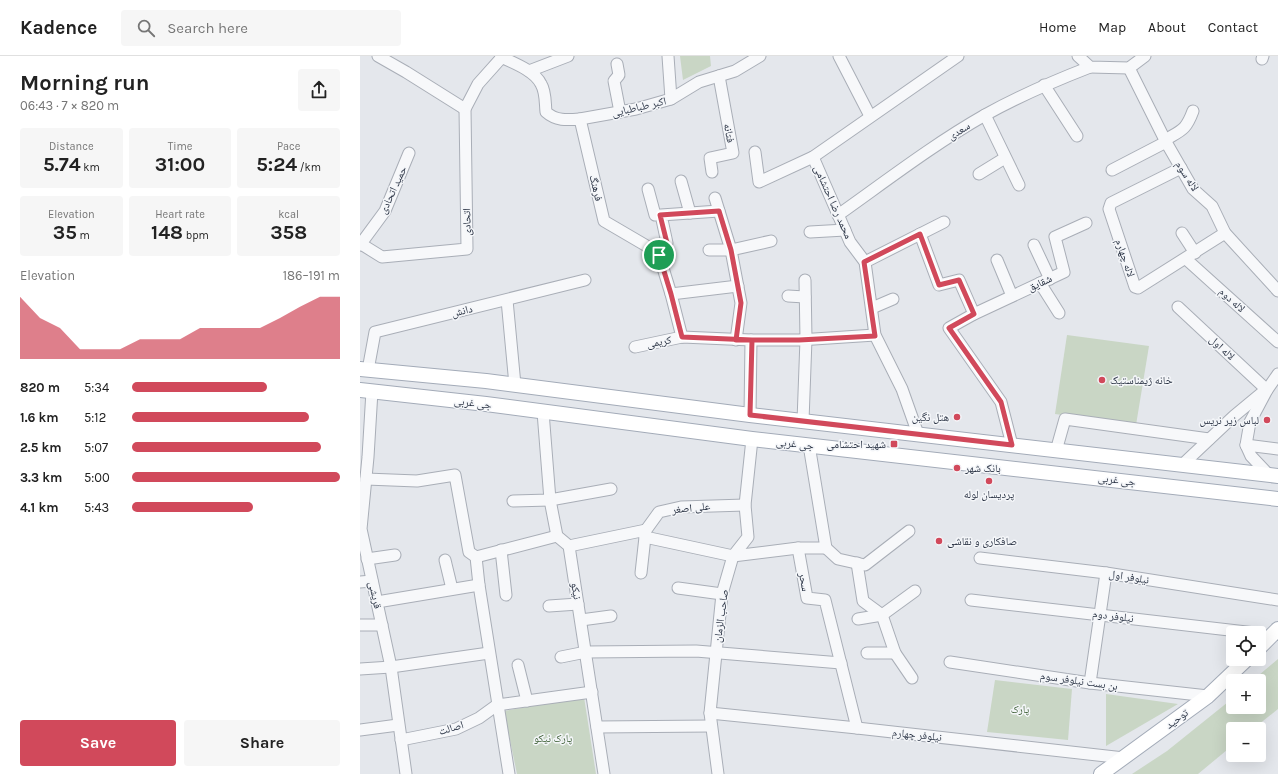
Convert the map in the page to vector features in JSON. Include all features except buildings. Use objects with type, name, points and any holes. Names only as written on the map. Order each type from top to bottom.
[{"type":"main road","name":"جی غربی","points":[[364,370],[515,385],[750,415],[1273,475]]},
{"type":"main road","name":"جی غربی","points":[[366,391],[752,439],[1278,499]]},
{"type":"main road","name":"توحید","points":[[1101,774],[1208,696],[1240,666]]},
{"type":"street","points":[[378,56],[465,109],[478,84],[502,57],[529,71],[541,83],[545,96],[546,112],[552,118],[563,120],[580,119]]},
{"type":"street","points":[[529,71],[568,56]]},
{"type":"street","points":[[668,56],[671,100]]},
{"type":"street","name":"اکبر طباطبایی","points":[[580,119],[636,109],[671,100],[699,82],[735,71],[760,56]]},
{"type":"street","points":[[839,56],[870,116]]},
{"type":"street","name":"محمد رضا احتشامی","points":[[918,434],[902,389],[875,336],[864,262],[850,242],[813,157],[958,56]]},
{"type":"street","points":[[1078,56],[1090,67],[1129,68],[1145,56]]},
{"type":"street","points":[[617,64],[619,75],[614,81],[620,112]]},
{"type":"street","name":"سعدی","points":[[838,215],[985,115],[1044,85],[1090,67]]},
{"type":"street","name":"لاله سوم","points":[[1129,68],[1166,141],[1194,189],[1212,206],[1225,234],[1278,291]]},
{"type":"street","name":"فتانه","points":[[712,172],[710,158],[733,153],[719,76]]},
{"type":"street","points":[[1044,85],[1077,136]]},
{"type":"street","name":"اتحادی","points":[[360,245],[382,257],[467,249],[465,109]]},
{"type":"street","points":[[1112,170],[1166,141],[1185,128],[1189,123],[1193,111]]},
{"type":"street","points":[[985,115],[1019,185]]},
{"type":"street","name":"فرهنگ","points":[[580,119],[604,222],[645,245],[659,255]]},
{"type":"street","name":"حمید اتحادی","points":[[360,245],[385,211],[409,152]]},
{"type":"street","points":[[755,152],[760,182],[813,157]]},
{"type":"street","points":[[979,174],[1005,158]]},
{"type":"street","name":"لاله چهارم","points":[[1181,168],[1111,203],[1109,209],[1136,288],[1225,234]]},
{"type":"street","points":[[681,181],[690,212]]},
{"type":"street","points":[[648,189],[654,215],[667,243],[659,255],[682,337]]},
{"type":"street","points":[[715,198],[731,250],[741,303],[736,340]]},
{"type":"street","points":[[654,215],[719,211]]},
{"type":"street","points":[[864,262],[944,222]]},
{"type":"street","name":"شقایق","points":[[1012,445],[1001,402],[949,328],[974,314],[1064,272],[1055,237],[1086,223]]},
{"type":"street","points":[[810,232],[845,230]]},
{"type":"street","name":"لاله دوم","points":[[1182,233],[1191,256],[1278,342]]},
{"type":"street","points":[[920,234],[939,285],[959,280],[974,314]]},
{"type":"street","points":[[709,250],[731,250],[770,241]]},
{"type":"street","points":[[1034,245],[1045,281],[1059,313]]},
{"type":"street","points":[[997,260],[1012,296]]},
{"type":"street","name":"دانش","points":[[364,370],[375,332],[585,280]]},
{"type":"street","points":[[803,421],[806,339],[805,280]]},
{"type":"street","points":[[671,294],[738,286]]},
{"type":"street","points":[[788,296],[805,297]]},
{"type":"street","points":[[872,308],[893,299]]},
{"type":"street","points":[[507,300],[515,385]]},
{"type":"street","name":"لاله اول","points":[[1178,307],[1267,390]]},
{"type":"street","name":"کریمی","points":[[635,346],[682,337],[752,340],[875,336]]},
{"type":"street","points":[[750,415],[752,340]]},
{"type":"street","points":[[1273,475],[1251,456],[1246,445],[1250,422],[1267,390],[1278,374]]},
{"type":"street","points":[[1182,465],[1234,416],[1267,390]]},
{"type":"street","name":"قریشی","points":[[366,391],[364,457],[366,479],[361,529],[391,667],[400,740],[406,774]]},
{"type":"street","points":[[543,412],[550,500],[558,536],[569,546],[646,533],[733,556],[798,548],[826,548]]},
{"type":"street","points":[[1056,450],[1065,419],[1209,440]]},
{"type":"street","name":"صاحب الزمان","points":[[718,774],[710,713],[716,652],[722,594],[733,556],[748,537],[745,505],[752,439]]},
{"type":"street","points":[[809,445],[826,548],[838,560],[865,565],[909,531]]},
{"type":"street","points":[[1246,445],[1278,449]]},
{"type":"street","points":[[366,479],[417,481],[454,475],[469,552],[476,557],[489,653],[509,774]]},
{"type":"street","points":[[513,500],[550,500],[611,488]]},
{"type":"street","name":"علی اصغر","points":[[646,533],[659,512],[681,507],[745,505]]},
{"type":"street","points":[[641,573],[646,533]]},
{"type":"street","points":[[476,557],[558,536]]},
{"type":"street","name":"نیکو","points":[[569,546],[604,774]]},
{"type":"street","name":"سحر","points":[[798,548],[807,598],[825,600],[857,728]]},
{"type":"street","points":[[501,550],[506,595]]},
{"type":"street","points":[[367,559],[395,555]]},
{"type":"street","name":"نیلوفر اول","points":[[980,558],[1106,573],[1278,600]]},
{"type":"street","points":[[445,560],[452,589]]},
{"type":"street","points":[[857,563],[863,601],[882,615],[895,653],[912,678]]},
{"type":"street","points":[[1090,683],[1106,573]]},
{"type":"street","points":[[360,582],[372,582]]},
{"type":"street","points":[[377,602],[479,585]]},
{"type":"street","points":[[678,588],[722,594]]},
{"type":"street","points":[[858,619],[882,615],[915,591]]},
{"type":"street","name":"نیلوفر دوم","points":[[971,600],[1226,630]]},
{"type":"street","points":[[549,606],[578,604]]},
{"type":"street","points":[[581,620],[611,616]]},
{"type":"street","points":[[360,625],[382,625]]},
{"type":"street","points":[[561,657],[586,652],[696,651],[841,663]]},
{"type":"street","points":[[360,669],[391,667],[489,653]]},
{"type":"street","points":[[867,653],[895,653]]},
{"type":"street","name":"بن بست نیلوفر سوم","points":[[950,662],[1090,683],[1208,696]]},
{"type":"street","points":[[518,665],[526,701]]},
{"type":"street","points":[[497,705],[592,692]]},
{"type":"street","name":"اصالت","points":[[400,740],[456,729],[479,718],[497,705]]},
{"type":"street","name":"نیلوفر چهارم","points":[[710,713],[1124,758]]},
{"type":"street","points":[[360,730],[398,724]]},
{"type":"street","points":[[597,727],[711,726]]},
{"type":"green space","points":[[680,56],[710,56],[711,66],[683,80]]},
{"type":"green space","name":"خانه ژیمناستیک","points":[[1067,335],[1149,346],[1136,425],[1055,414]]},
{"type":"green space","points":[[1278,659],[1278,709],[1262,722],[1226,722],[1226,751],[1198,774],[1132,774],[1167,751],[1226,704],[1226,714],[1266,714],[1266,674],[1260,674]]},
{"type":"green space","name":"پارک","points":[[995,680],[1072,689],[1068,740],[987,732]]},
{"type":"green space","points":[[1106,694],[1178,704],[1106,746]]},
{"type":"green space","name":"پارک نیکو","points":[[584,697],[596,774],[517,774],[504,711]]},
{"type":"place","name":"خانه ژیمناستیک","points":[[1102,380]]},
{"type":"place","name":"هتل نگین","points":[[957,417]]},
{"type":"place","name":"لباس زیر نریس","points":[[1267,420]]},
{"type":"place","name":"شهید احتشامی","points":[[894,444]]},
{"type":"place","name":"بانک شهر","points":[[957,468]]},
{"type":"place","name":"پردیسان لوله","points":[[989,481]]},
{"type":"place","name":"صافکاری و نقاشی","points":[[939,541]]},
{"type":"route","points":[[659,255],[667,243],[660,215],[719,211],[731,250],[741,303],[736,340],[799,340],[875,336],[864,262],[920,234],[939,285],[959,280],[974,314],[949,328],[1001,402],[1012,445],[750,415],[752,340],[736,340],[682,337],[659,255]]}]
